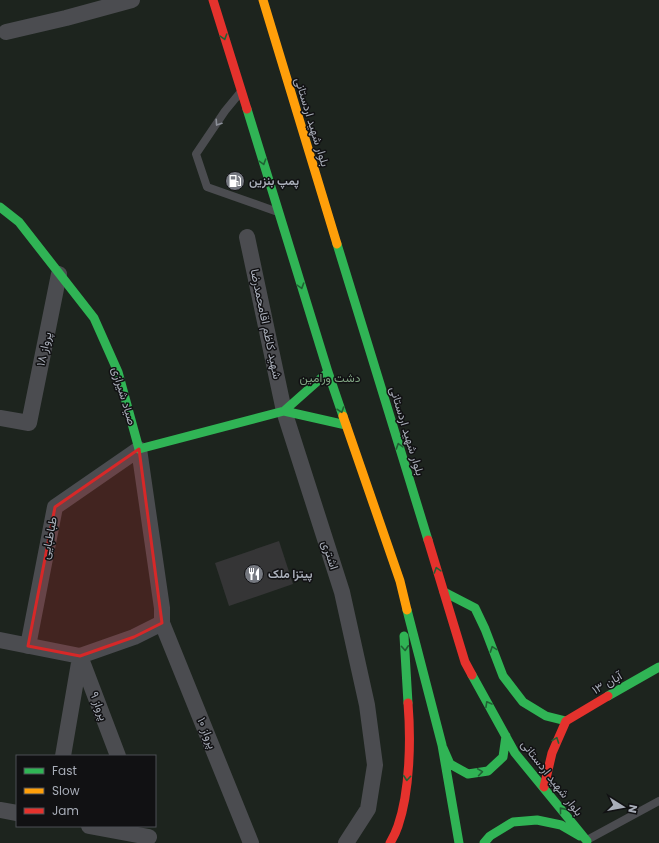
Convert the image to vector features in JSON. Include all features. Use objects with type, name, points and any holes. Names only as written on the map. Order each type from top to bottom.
[{"type":"main road","points":[[213,0],[328,372],[400,581],[442,745],[459,843]]},
{"type":"main road","name":"بلوار شهید اردستانی","points":[[263,0],[465,662],[515,753],[588,842]]},
{"type":"main road","name":"صیاد شیرازی","points":[[0,207],[19,222],[94,318],[118,372],[139,449]]},
{"type":"main road","points":[[139,449],[284,411],[328,372]]},
{"type":"main road","points":[[284,411],[346,425]]},
{"type":"main road","points":[[390,843],[398,826],[405,800],[408,767],[409,716],[400,581]]},
{"type":"main road","points":[[444,592],[475,608],[486,629],[503,676],[523,702],[546,716],[566,721],[557,736],[547,767],[544,787]]},
{"type":"main road","name":"۱۳ آبان","points":[[566,721],[659,667]]},
{"type":"main road","points":[[442,745],[450,764],[468,774],[488,771],[503,757],[506,736]]},
{"type":"main road","points":[[484,843],[490,836],[513,822],[537,820],[561,825],[588,842]]},
{"type":"street","points":[[6,32],[66,18],[132,0]]},
{"type":"street","name":"شهید کاظم اقامحمدرضا","points":[[247,237],[284,411]]},
{"type":"street","name":"پرواز ۱۸","points":[[0,418],[29,424],[59,274]]},
{"type":"street","name":"اشتری","points":[[284,411],[342,592],[367,705],[375,765],[368,809],[346,843]]},
{"type":"street","name":"صیاد شیرازی","points":[[139,449],[162,608],[162,623]]},
{"type":"street","name":"طباطبایی","points":[[28,646],[55,507],[139,449]]},
{"type":"street","points":[[0,640],[80,656],[134,637],[162,623]]},
{"type":"street","name":"پرواز ۱۰","points":[[162,623],[251,843]]},
{"type":"street","points":[[63,755],[80,656]]},
{"type":"street","name":"پرواز ۹","points":[[80,656],[118,755]]},
{"type":"street","points":[[0,810],[16,813]]},
{"type":"street","points":[[96,827],[148,835]]},
{"type":"lane","points":[[241,91],[225,111],[196,154],[207,187],[278,212]]},
{"type":"lane","points":[[588,842],[659,801]]},
{"type":"highlighted area","points":[[139,449],[162,623],[134,637],[80,656],[28,646],[55,507]]},
{"type":"green space","name":"دشت ورامین","points":[[0,0],[659,0],[659,843],[0,843]]},
{"type":"building","name":"پیتزا ملک","points":[[279,541],[293,584],[229,606],[215,563]]},
{"type":"traffic: fast","points":[[247,109],[343,416]]},
{"type":"traffic: fast","points":[[0,207],[19,222],[94,318],[118,372],[139,449],[284,411]]},
{"type":"traffic: fast","points":[[337,244],[428,540]]},
{"type":"traffic: fast","points":[[328,372],[284,411],[346,425]]},
{"type":"traffic: fast","points":[[444,592],[475,608],[485,629],[503,676],[523,702],[546,716],[566,721]]},
{"type":"traffic: fast","points":[[407,610],[442,745],[459,843]]},
{"type":"traffic: fast","points":[[404,636],[408,703]]},
{"type":"traffic: fast","points":[[608,696],[659,667]]},
{"type":"traffic: fast","points":[[472,675],[515,753],[587,841]]},
{"type":"traffic: fast","points":[[443,748],[450,764],[468,774],[488,771],[503,757],[506,736]]},
{"type":"traffic: fast","points":[[484,843],[490,836],[513,822],[537,820],[561,825],[580,836]]},
{"type":"traffic: slow","points":[[263,0],[337,244]]},
{"type":"traffic: slow","points":[[343,416],[400,581],[407,610]]},
{"type":"traffic: jam","points":[[213,0],[247,109]]},
{"type":"traffic: jam","points":[[428,540],[465,662],[472,675]]},
{"type":"traffic: jam","points":[[544,787],[552,753],[566,721],[608,696]]},
{"type":"traffic: jam","points":[[390,843],[397,828],[405,797],[409,765],[408,703]]},
{"type":"place","name":"پمپ بنزین","points":[[235,181]]},
{"type":"place","name":"پیتزا ملک","points":[[254,574]]}]
